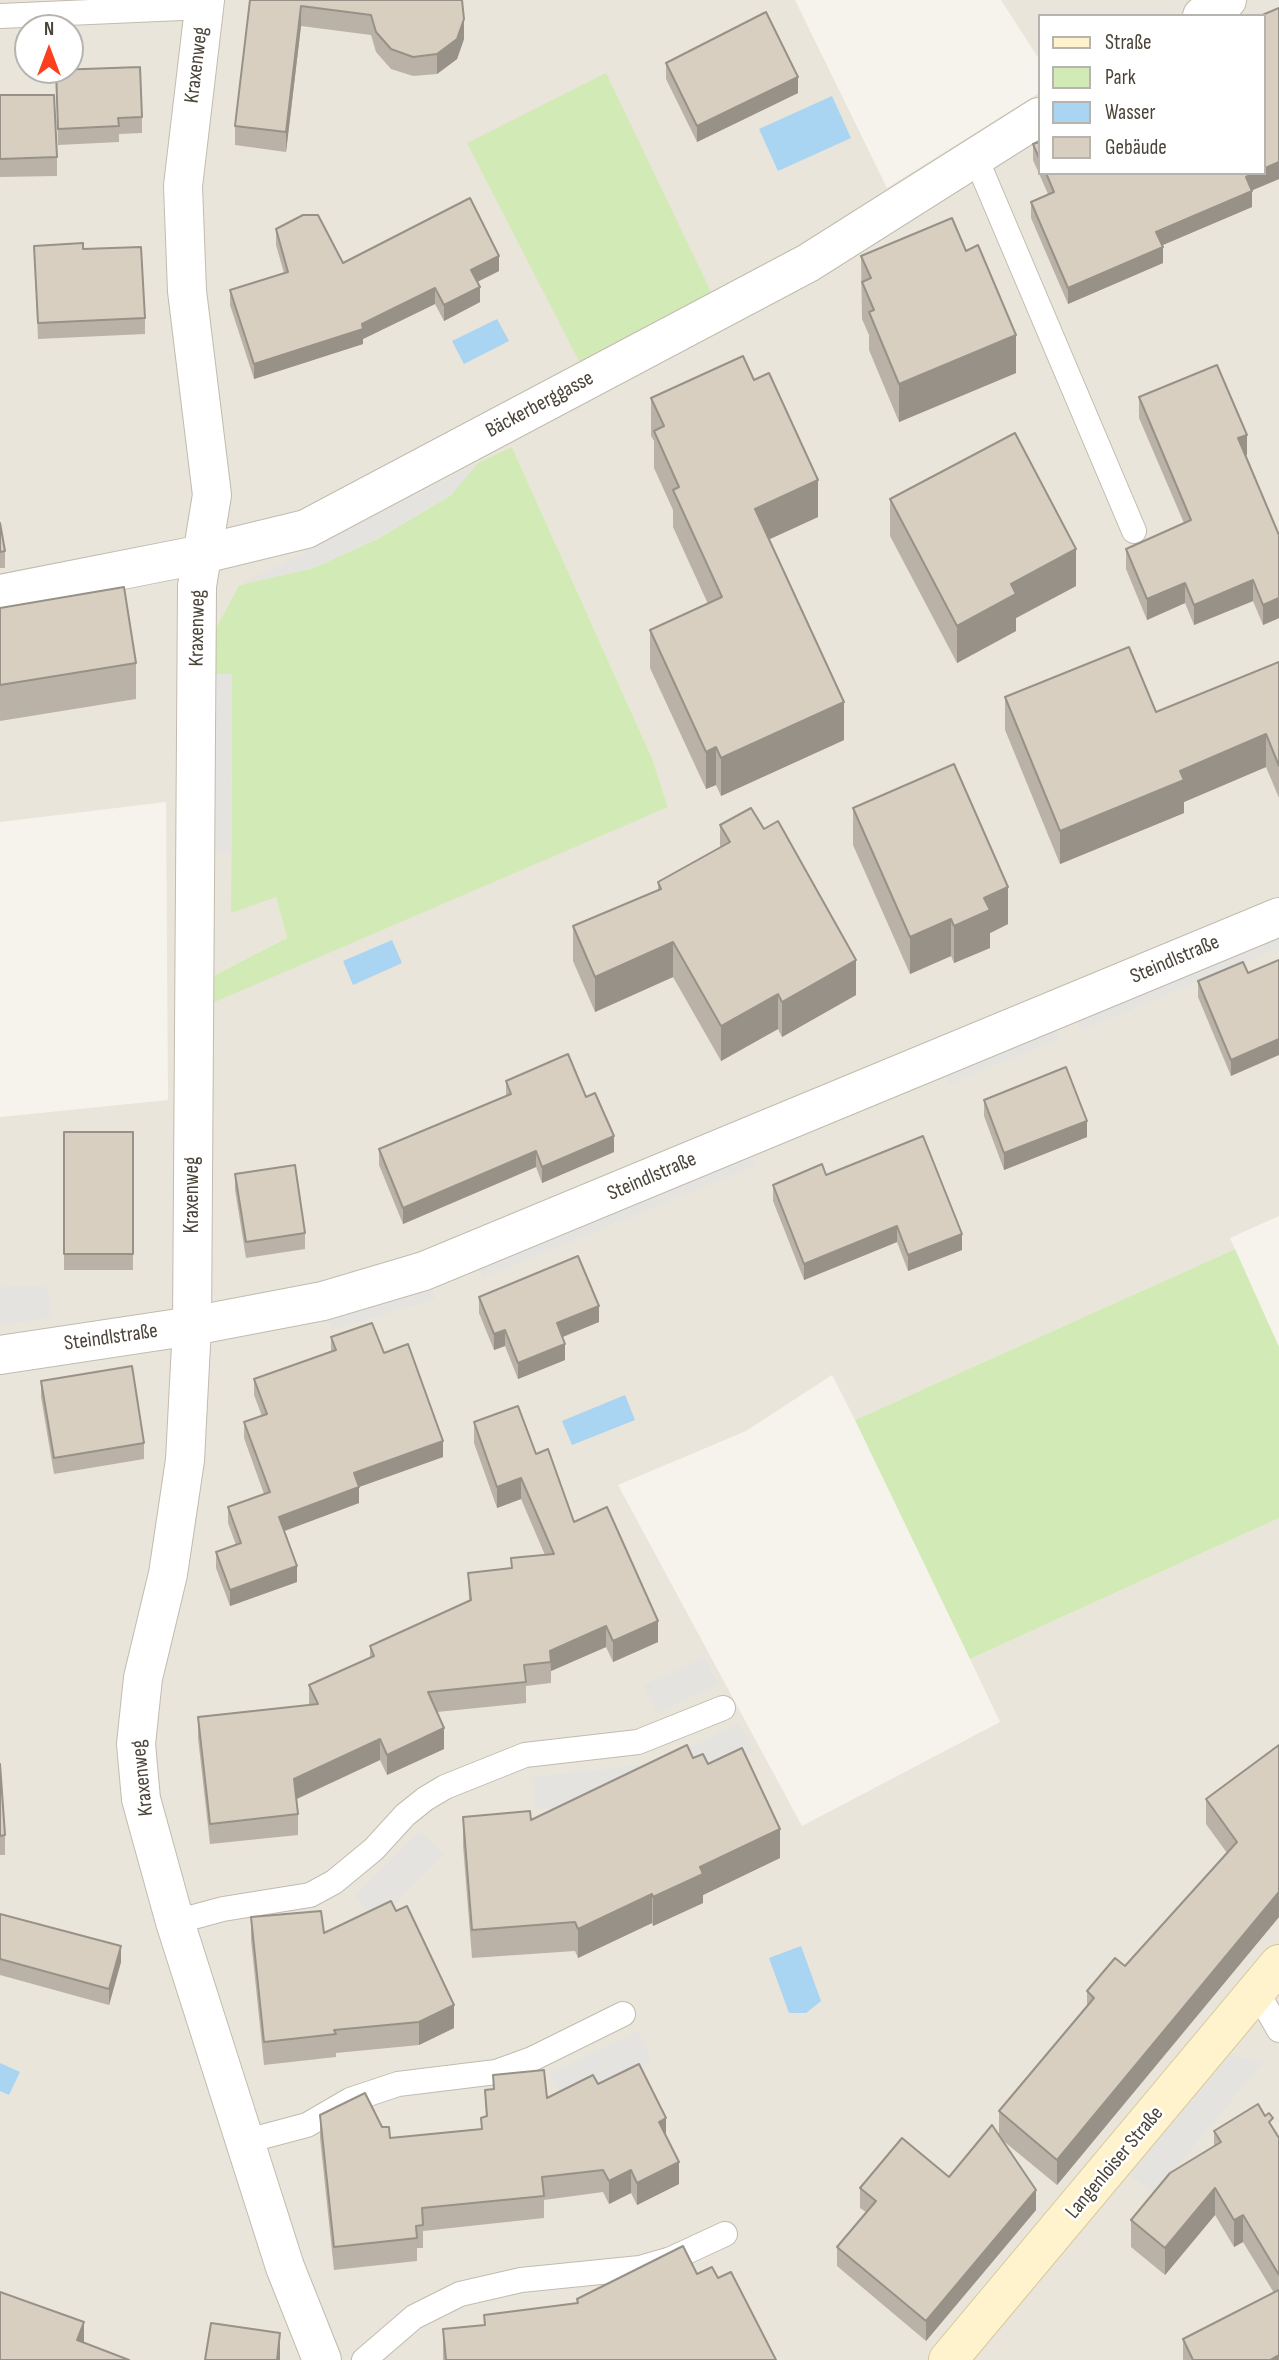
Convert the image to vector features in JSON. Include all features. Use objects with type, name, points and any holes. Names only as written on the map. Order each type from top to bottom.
[{"type":"street","points":[[1205,14],[1227,0]]},
{"type":"street","name":"Kraxenweg","points":[[204,4],[183,186],[187,291],[212,495],[197,586],[192,1326],[185,1460],[168,1574],[142,1678],[136,1744],[141,1799],[174,1922],[285,2267],[323,2360]]},
{"type":"street","name":"Bäckerberggasse","points":[[0,594],[204,554],[306,529],[808,263],[1038,118]]},
{"type":"street","name":"Steindlstraße","points":[[0,1355],[192,1326],[323,1301],[424,1271],[1279,917]]},
{"type":"street","name":"Langenloiser Straße","points":[[948,2360],[1268,1978]]},
{"type":"lane","points":[[0,16],[204,4]]},
{"type":"lane","points":[[975,156],[1134,531]]},
{"type":"lane","points":[[174,1922],[223,1909],[310,1895],[334,1882],[354,1866],[405,1815],[425,1800],[445,1787],[525,1755],[638,1742],[723,1708]]},
{"type":"lane","points":[[1268,1978],[1279,2030]]},
{"type":"lane","points":[[243,2142],[307,2124],[350,2101],[398,2084],[496,2072],[532,2059],[623,2014]]},
{"type":"lane","points":[[363,2360],[414,2317],[460,2294],[520,2280],[640,2268],[671,2259],[724,2234]]},
{"type":"shaded area","points":[[0,0],[795,0],[887,188],[1038,94],[1038,175],[1265,175],[1265,14],[1038,14],[1038,57],[1001,0],[1279,0],[1279,1216],[1230,1238],[1235,1249],[855,1420],[832,1375],[746,1431],[618,1485],[802,1826],[1000,1722],[970,1659],[1279,1518],[1279,2360],[0,2360],[0,1117],[168,1100],[166,802],[0,822]],"holes":[[[512,447],[652,758],[668,807],[213,976],[287,938],[276,896],[231,912],[232,674],[215,673],[216,628],[239,585],[313,568],[451,495]]]},
{"type":"shaded area","points":[[478,463],[451,495],[377,539],[313,568],[239,585]]},
{"type":"shaded area","points":[[215,674],[232,674],[231,852],[215,852]]},
{"type":"shaded area","points":[[1279,932],[1279,948],[1080,1031],[1075,1018]]},
{"type":"shaded area","points":[[1055,1027],[1060,1039],[949,1084],[944,1073]]},
{"type":"shaded area","points":[[748,1150],[754,1166],[483,1278],[476,1263]]},
{"type":"shaded area","points":[[430,1281],[435,1299],[332,1330],[326,1312]]},
{"type":"shaded area","points":[[47,1285],[52,1318],[0,1325],[0,1287]]},
{"type":"shaded area","points":[[704,1656],[718,1684],[657,1713],[644,1685]]},
{"type":"shaded area","points":[[739,1723],[754,1752],[704,1777],[690,1747]]},
{"type":"shaded area","points":[[639,1765],[642,1799],[535,1810],[532,1777]]},
{"type":"shaded area","points":[[420,1831],[444,1855],[378,1920],[354,1896]]},
{"type":"shaded area","points":[[638,2031],[652,2062],[564,2103],[550,2073]]},
{"type":"shaded area","points":[[1230,2055],[1263,2062],[1154,2194],[1130,2175]]},
{"type":"green space","points":[[606,73],[712,294],[580,363],[467,143]]},
{"type":"green space","points":[[512,447],[652,758],[668,807],[210,1004],[213,976],[287,938],[276,897],[231,913],[232,674],[215,674],[216,628],[239,585],[313,568],[377,539],[451,495],[478,463]]},
{"type":"green space","points":[[1235,1249],[1279,1347],[1279,1518],[970,1659],[855,1420]]},
{"type":"water","points":[[832,96],[851,138],[778,171],[759,129]]},
{"type":"water","points":[[497,319],[509,341],[464,364],[452,341]]},
{"type":"water","points":[[392,940],[402,963],[353,985],[343,961]]},
{"type":"water","points":[[625,1395],[635,1420],[572,1445],[562,1421]]},
{"type":"water","points":[[801,1946],[821,2001],[806,2013],[789,2013],[769,1958]]},
{"type":"water","points":[[0,2063],[20,2072],[9,2095],[0,2091]]},
{"type":"building","points":[[250,0],[462,0],[464,19],[457,39],[437,54],[413,57],[391,49],[376,32],[371,15],[301,6],[286,132],[235,126]]},
{"type":"building","points":[[1279,8],[1279,162],[1265,168],[1265,14]]},
{"type":"building","points":[[766,12],[798,77],[697,126],[666,63]]},
{"type":"building","points":[[140,67],[142,117],[118,118],[119,126],[58,129],[56,84],[84,84],[84,69]]},
{"type":"building","points":[[0,95],[54,95],[57,157],[0,159]]},
{"type":"building","points":[[1038,142],[1038,156],[1033,144]]},
{"type":"building","points":[[1047,175],[1250,175],[1246,177],[1252,191],[1156,232],[1163,247],[1068,288],[1031,202],[1054,192]]},
{"type":"building","points":[[470,198],[499,256],[471,270],[480,287],[444,305],[435,288],[362,324],[363,329],[254,364],[230,290],[288,272],[276,229],[303,215],[318,215],[343,263]]},
{"type":"building","points":[[952,218],[966,251],[978,245],[1016,335],[899,384],[869,312],[874,310],[862,282],[871,278],[861,256]]},
{"type":"building","points":[[83,243],[83,249],[141,247],[145,318],[38,323],[34,246]]},
{"type":"building","points":[[743,356],[754,380],[769,373],[818,480],[755,509],[844,702],[721,758],[716,747],[706,752],[650,630],[722,597],[673,490],[679,487],[654,431],[664,426],[651,398]]},
{"type":"building","points":[[1217,365],[1247,435],[1238,438],[1279,535],[1279,598],[1263,605],[1253,580],[1194,605],[1185,583],[1147,599],[1126,549],[1191,520],[1139,397]]},
{"type":"building","points":[[1015,433],[1076,549],[1011,584],[1016,594],[957,626],[890,499]]},
{"type":"building","points":[[0,523],[5,551],[0,552]]},
{"type":"building","points":[[124,587],[136,663],[0,685],[0,608]]},
{"type":"building","points":[[1129,647],[1156,712],[1279,662],[1279,766],[1266,734],[1180,771],[1184,780],[1060,831],[1005,697]]},
{"type":"building","points":[[954,764],[1008,887],[984,898],[990,910],[954,926],[951,919],[910,937],[853,808]]},
{"type":"building","points":[[751,808],[764,829],[778,821],[856,960],[782,1002],[778,994],[721,1026],[673,942],[595,977],[573,926],[661,889],[658,882],[730,842],[720,825]]},
{"type":"building","points":[[1279,960],[1279,1039],[1231,1060],[1198,981],[1243,962],[1248,973]]},
{"type":"building","points":[[568,1054],[586,1097],[595,1093],[614,1136],[542,1167],[536,1151],[403,1208],[379,1149],[511,1094],[506,1081]]},
{"type":"building","points":[[1066,1067],[1087,1121],[1004,1153],[984,1100]]},
{"type":"building","points":[[64,1132],[133,1132],[133,1254],[64,1254]]},
{"type":"building","points":[[923,1136],[962,1234],[908,1255],[897,1226],[804,1264],[773,1185],[822,1164],[826,1175]]},
{"type":"building","points":[[295,1165],[305,1233],[246,1242],[235,1174]]},
{"type":"building","points":[[578,1256],[599,1306],[557,1323],[565,1344],[518,1363],[505,1330],[494,1334],[479,1297]]},
{"type":"building","points":[[372,1323],[384,1353],[408,1344],[443,1441],[354,1473],[359,1487],[279,1517],[297,1566],[230,1590],[216,1552],[241,1543],[228,1507],[270,1492],[244,1422],[267,1414],[254,1379],[336,1350],[331,1337]]},
{"type":"building","points":[[132,1366],[144,1443],[54,1458],[41,1381]]},
{"type":"building","points":[[518,1406],[536,1454],[548,1449],[574,1522],[607,1507],[658,1621],[613,1641],[606,1626],[550,1651],[551,1662],[524,1665],[526,1682],[428,1692],[444,1728],[387,1755],[380,1739],[294,1779],[298,1814],[210,1824],[198,1717],[318,1704],[309,1685],[374,1656],[370,1646],[471,1600],[468,1573],[512,1568],[511,1558],[554,1554],[521,1478],[497,1487],[474,1422]]},
{"type":"building","points":[[687,1745],[693,1758],[703,1754],[708,1764],[742,1748],[780,1829],[700,1867],[703,1874],[653,1897],[652,1894],[578,1929],[575,1922],[472,1930],[463,1817],[530,1811],[531,1820]]},
{"type":"building","points":[[1279,1745],[1279,1892],[1057,2160],[999,2111],[1094,1998],[1087,1991],[1115,1958],[1125,1966],[1237,1842],[1206,1799]]},
{"type":"building","points":[[0,1764],[5,1835],[0,1836]]},
{"type":"building","points":[[391,1901],[396,1911],[407,1906],[454,2005],[419,2022],[334,2030],[336,2034],[264,2042],[251,1917],[321,1911],[324,1933]]},
{"type":"building","points":[[0,1914],[121,1946],[109,1989],[0,1959]]},
{"type":"building","points":[[639,2064],[666,2118],[659,2122],[679,2162],[637,2183],[631,2170],[609,2181],[603,2170],[542,2177],[544,2196],[422,2208],[423,2225],[416,2226],[417,2238],[334,2247],[320,2115],[365,2093],[382,2127],[389,2127],[390,2138],[482,2129],[481,2118],[487,2116],[485,2090],[494,2089],[493,2075],[544,2070],[547,2098],[593,2075],[598,2084]]},
{"type":"building","points":[[1258,2104],[1265,2116],[1269,2113],[1273,2118],[1269,2122],[1279,2138],[1279,2275],[1243,2215],[1234,2220],[1215,2188],[1165,2248],[1131,2220],[1170,2173],[1221,2142],[1214,2131]]},
{"type":"building","points":[[992,2125],[1036,2190],[926,2321],[837,2247],[876,2201],[860,2188],[902,2138],[949,2177]]},
{"type":"building","points":[[683,2246],[697,2274],[712,2267],[718,2278],[731,2272],[776,2360],[446,2360],[443,2329],[485,2325],[484,2315],[578,2303],[577,2299]]},
{"type":"building","points":[[1279,2290],[1279,2355],[1270,2360],[1193,2360],[1183,2339]]},
{"type":"building","points":[[0,2292],[84,2322],[77,2340],[129,2360],[0,2360]]},
{"type":"building","points":[[211,2323],[280,2333],[277,2360],[205,2360]]}]
